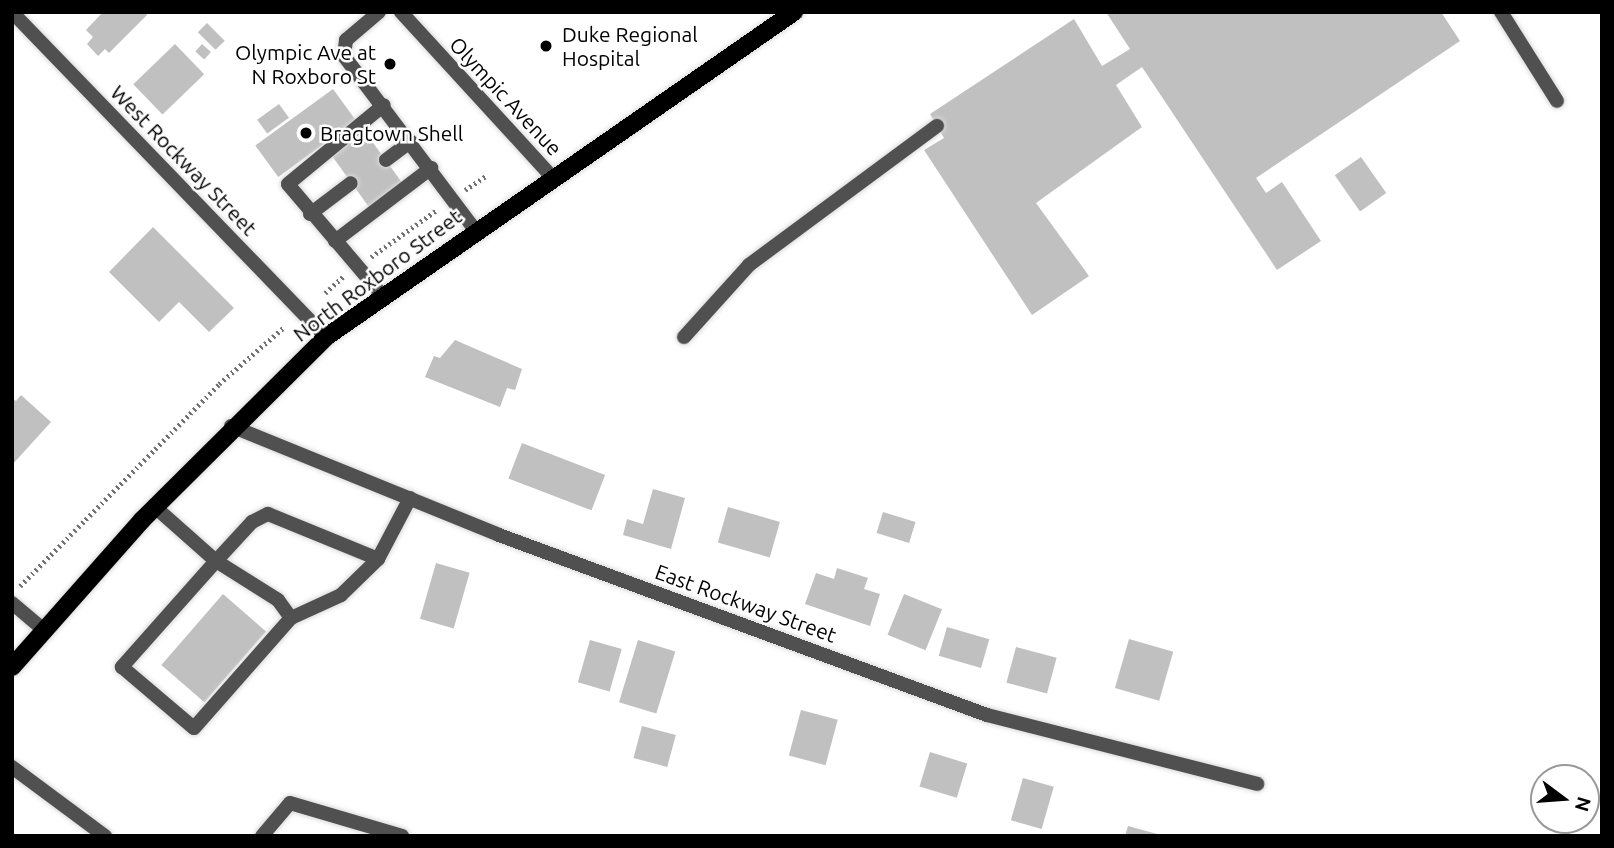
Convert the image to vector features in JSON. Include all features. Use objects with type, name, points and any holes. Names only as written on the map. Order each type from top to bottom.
[{"type":"main road","name":"North Roxboro Street","points":[[12,667],[155,507],[232,426],[326,337],[475,230],[794,12]]},
{"type":"street","name":"West Rockway Street","points":[[12,12],[326,337]]},
{"type":"street","points":[[379,12],[346,40],[344,55],[454,198],[475,230]]},
{"type":"street","name":"Olympic Avenue","points":[[401,12],[552,177]]},
{"type":"street","points":[[1501,12],[1558,101]]},
{"type":"street","points":[[382,295],[310,214],[288,184],[384,105]]},
{"type":"street","points":[[684,337],[749,264],[937,126]]},
{"type":"street","points":[[386,160],[411,141]]},
{"type":"street","points":[[335,242],[431,169]]},
{"type":"street","points":[[310,214],[351,183]]},
{"type":"street","name":"East Rockway Street","points":[[232,426],[410,498],[987,715],[1257,784]]},
{"type":"street","points":[[378,559],[268,514],[251,522],[122,667],[194,728],[291,618],[341,595],[378,559],[410,498]]},
{"type":"street","points":[[155,507],[216,561],[278,600],[291,618]]},
{"type":"street","points":[[12,603],[44,630]]},
{"type":"street","points":[[12,767],[105,836]]},
{"type":"street","points":[[262,836],[290,803],[402,836]]},
{"type":"path","points":[[325,293],[486,175]]},
{"type":"path","points":[[12,595],[219,384],[284,327]]},
{"type":"building","points":[[103,12],[145,12],[147,15],[109,53],[105,49],[98,56],[87,44],[93,37],[86,30]]},
{"type":"building","points":[[1106,12],[1441,12],[1460,41],[1256,178],[1266,193],[1282,182],[1321,241],[1277,270],[1142,67],[1116,85],[1142,127],[1036,203],[1089,276],[1032,315],[924,150],[944,138],[930,114],[1074,19],[1102,66],[1130,49]]},
{"type":"building","points":[[207,23],[225,41],[215,50],[198,32]]},
{"type":"building","points":[[175,44],[204,74],[162,115],[133,84]]},
{"type":"building","points":[[202,44],[211,52],[204,59],[195,51]]},
{"type":"building","name":"Bragtown Shell","points":[[333,89],[356,121],[278,177],[255,145]]},
{"type":"building","points":[[279,104],[289,118],[267,134],[257,120]]},
{"type":"building","points":[[363,129],[404,185],[370,209],[330,153]]},
{"type":"building","points":[[1361,157],[1386,193],[1360,211],[1335,175]]},
{"type":"building","points":[[153,227],[234,308],[209,332],[179,302],[159,322],[109,272]]},
{"type":"building","points":[[455,340],[522,369],[515,390],[507,388],[500,407],[425,377],[434,356],[440,358]]},
{"type":"building","points":[[21,395],[51,422],[12,465],[12,398],[16,401]]},
{"type":"building","points":[[522,443],[605,475],[591,510],[508,478]]},
{"type":"building","points":[[653,489],[685,498],[671,549],[623,535],[627,519],[643,524]]},
{"type":"building","points":[[728,507],[780,522],[770,557],[718,543]]},
{"type":"building","points":[[883,512],[916,522],[909,543],[877,533]]},
{"type":"building","points":[[436,563],[470,573],[454,628],[420,619]]},
{"type":"building","points":[[837,568],[868,578],[864,589],[880,594],[870,626],[805,604],[816,573],[834,579]]},
{"type":"building","points":[[223,594],[266,631],[204,702],[161,665]]},
{"type":"building","points":[[904,594],[942,609],[926,650],[888,635]]},
{"type":"building","points":[[947,627],[989,639],[981,668],[939,656]]},
{"type":"building","points":[[1129,639],[1173,652],[1159,701],[1115,688]]},
{"type":"building","points":[[590,640],[622,649],[610,691],[578,682]]},
{"type":"building","points":[[638,640],[675,651],[656,714],[619,702]]},
{"type":"building","points":[[1016,647],[1057,658],[1047,694],[1006,683]]},
{"type":"building","points":[[801,710],[838,720],[826,765],[789,755]]},
{"type":"building","points":[[642,726],[676,735],[667,767],[633,758]]},
{"type":"building","points":[[930,752],[967,763],[957,798],[919,786]]},
{"type":"building","points":[[1023,778],[1054,787],[1042,829],[1011,820]]},
{"type":"building","points":[[1128,826],[1161,835],[1161,836],[1125,836]]},
{"type":"place","name":"Duke Regional Hospital","points":[[546,46]]},
{"type":"place","name":"Olympic Ave at N Roxboro St","points":[[390,64]]},
{"type":"place","name":"Bragtown Shell","points":[[306,133]]}]
